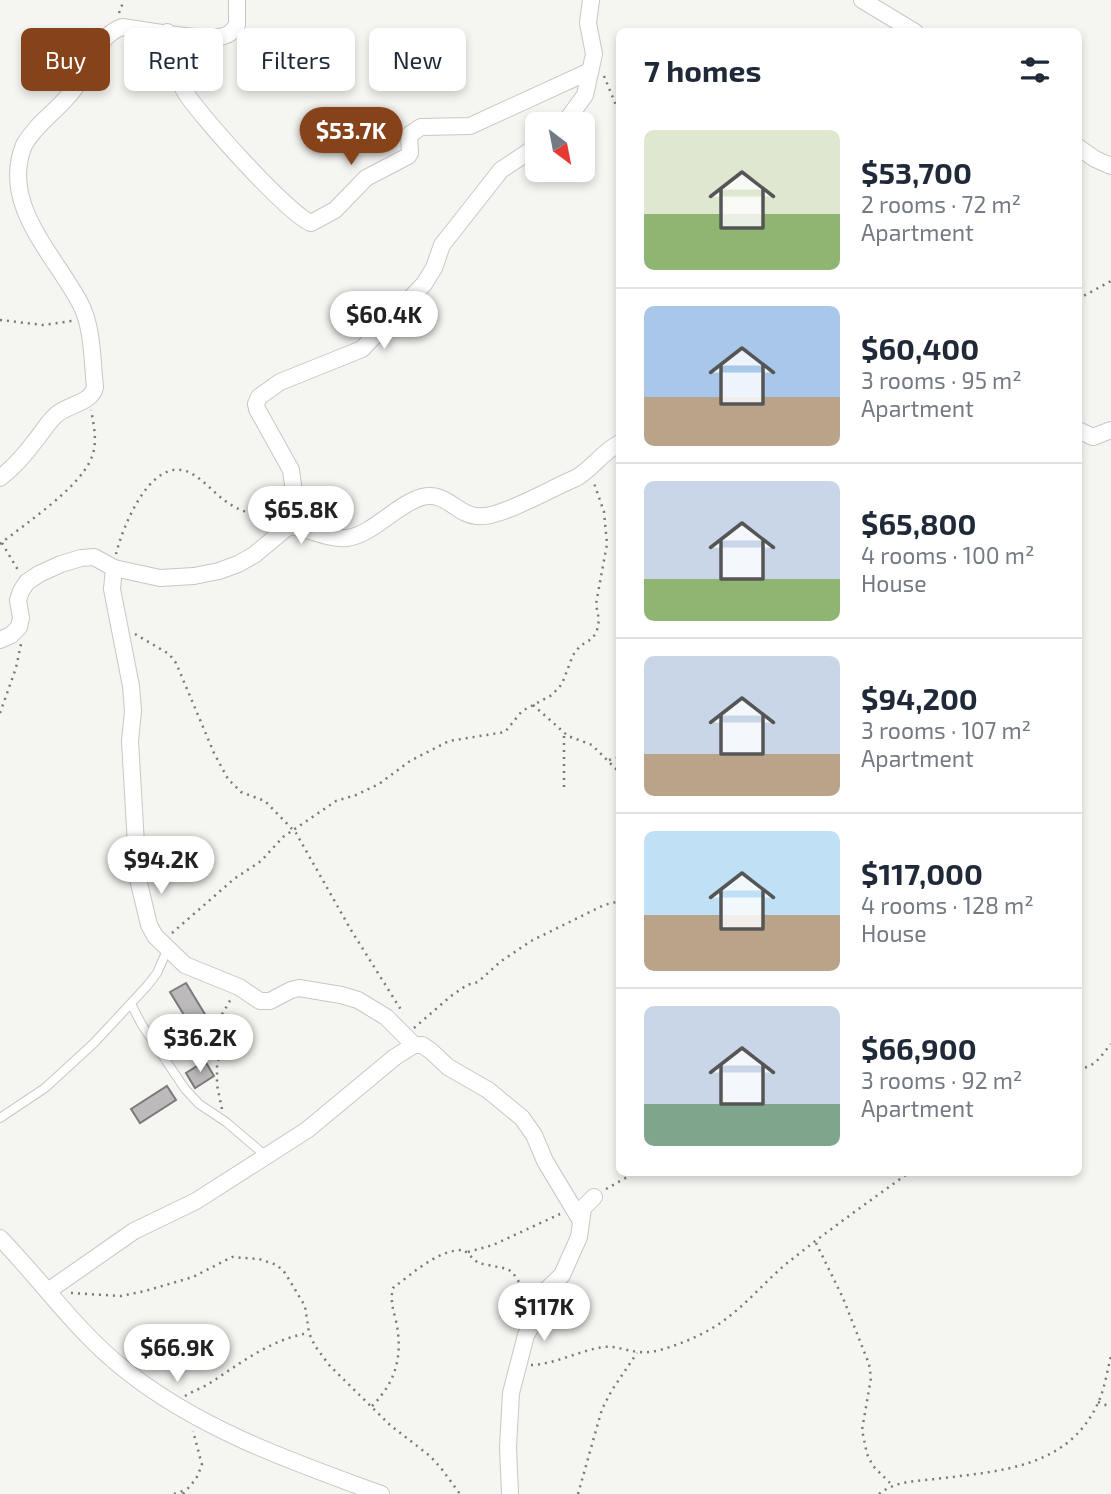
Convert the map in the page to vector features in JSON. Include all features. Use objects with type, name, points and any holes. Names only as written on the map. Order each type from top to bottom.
[{"type":"street","points":[[223,36],[237,25],[237,0]]},
{"type":"street","points":[[573,112],[585,95],[594,54],[588,23],[591,0]]},
{"type":"street","points":[[862,0],[908,28]]},
{"type":"street","points":[[0,478],[16,465],[55,415],[76,402],[90,398],[95,387],[86,319],[80,304],[46,254],[15,194],[15,167],[24,145],[36,128],[75,89],[111,31],[122,27],[131,28]]},
{"type":"street","points":[[184,91],[212,127],[291,208],[310,223],[335,210],[366,178],[408,156],[409,135],[415,129],[428,126],[470,126],[590,71]]},
{"type":"street","points":[[1082,150],[1109,168]]},
{"type":"street","points":[[0,640],[19,627],[19,595],[27,582],[39,573],[81,558],[94,557],[114,568],[160,578],[194,576],[219,570],[254,555],[289,526],[294,482],[282,452],[257,409],[259,397],[280,382],[362,349],[424,284],[434,268],[442,245],[501,170],[525,154]]},
{"type":"street","points":[[1082,432],[1093,437],[1111,430]]},
{"type":"street","points":[[289,526],[302,527],[338,538],[352,537],[422,497],[436,496],[477,517],[492,515],[576,478],[616,446]]},
{"type":"street","points":[[114,568],[112,589],[131,687],[133,711],[130,741],[138,879],[149,925],[155,936],[190,967],[239,987],[260,1001],[270,1001],[299,988],[358,1000],[386,1017],[414,1045]]},
{"type":"street","points":[[50,1294],[134,1231],[196,1201],[307,1130],[395,1057],[414,1045],[422,1045],[431,1051],[454,1071],[488,1090],[522,1118],[577,1215]]},
{"type":"street","points":[[510,1494],[508,1417],[511,1393],[526,1335],[540,1311],[540,1296],[562,1275],[571,1259],[577,1215],[594,1197]]},
{"type":"street","points":[[0,1238],[68,1316],[115,1362],[173,1403],[299,1464],[381,1494]]},
{"type":"lane","points":[[0,1118],[45,1088],[72,1065],[131,1004],[157,973],[165,945]]},
{"type":"lane","points":[[131,1004],[142,1025],[199,1104],[226,1122],[266,1156]]},
{"type":"path","points":[[594,54],[616,106]]},
{"type":"path","points":[[1082,297],[1111,281]]},
{"type":"path","points":[[0,320],[44,325],[86,319]]},
{"type":"path","points":[[27,582],[1,543],[71,486],[92,458],[94,429],[90,398]]},
{"type":"path","points":[[114,568],[121,534],[131,510],[142,493],[157,479],[174,470],[191,473],[226,502],[244,511],[289,526]]},
{"type":"path","points":[[165,945],[216,894],[261,861],[283,837],[336,801],[379,784],[410,761],[449,741],[505,732],[522,712],[547,699],[562,684],[573,655],[580,646],[593,638],[599,620],[596,604],[607,532],[604,512],[588,471]]},
{"type":"path","points":[[0,713],[20,649],[19,627]]},
{"type":"path","points":[[119,627],[143,637],[169,654],[176,663],[214,753],[228,779],[241,792],[265,801],[294,830],[411,1030],[452,996],[467,985],[478,982],[500,962],[531,942],[604,905],[616,902]]},
{"type":"path","points":[[533,705],[564,732],[592,745],[616,769]]},
{"type":"path","points":[[564,732],[564,787]]},
{"type":"path","points":[[608,760],[616,758]]},
{"type":"path","points":[[226,1122],[217,1085],[217,1063],[223,1049],[218,1021],[239,987]]},
{"type":"path","points":[[1082,1067],[1091,1066],[1111,1044]]},
{"type":"path","points":[[594,1197],[629,1176]]},
{"type":"path","points":[[518,1365],[555,1362],[606,1347],[637,1353],[659,1350],[718,1325],[770,1277],[863,1204],[904,1176]]},
{"type":"path","points":[[372,1406],[384,1394],[396,1370],[399,1340],[392,1306],[393,1288],[429,1262],[457,1250],[468,1252],[493,1245],[577,1215]]},
{"type":"path","points":[[815,1241],[861,1340],[869,1364],[871,1378],[862,1430],[867,1454],[873,1466],[893,1486]]},
{"type":"path","points":[[468,1252],[478,1263],[502,1266],[513,1273],[539,1306]]},
{"type":"path","points":[[50,1294],[65,1292],[121,1296],[192,1277],[232,1257],[258,1259],[276,1265],[305,1306],[309,1333],[330,1366],[390,1425],[441,1468],[460,1494]]},
{"type":"path","points":[[173,1403],[274,1343],[309,1333]]},
{"type":"path","points":[[578,1494],[602,1409],[637,1353]]},
{"type":"path","points":[[879,1494],[893,1486],[915,1481],[994,1471],[1044,1457],[1072,1440],[1086,1425],[1098,1402],[1111,1356]]},
{"type":"path","points":[[1098,1402],[1111,1407]]},
{"type":"path","points":[[174,1494],[183,1492],[195,1479],[202,1465],[193,1435],[191,1414]]},
{"type":"building","points":[[186,983],[220,1039],[204,1048],[170,992]]},
{"type":"building","points":[[205,1061],[214,1076],[195,1088],[186,1073]]},
{"type":"building","points":[[167,1086],[176,1100],[140,1123],[131,1109]]}]
